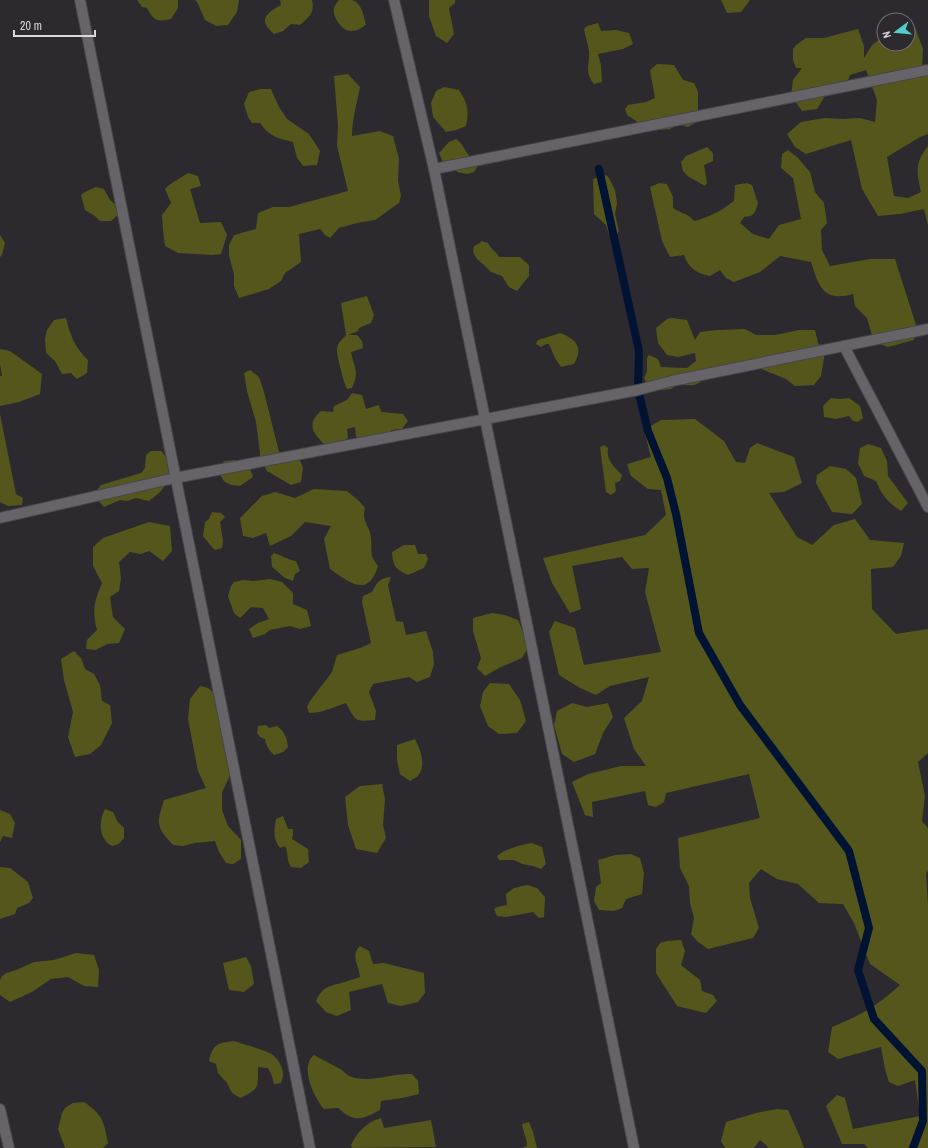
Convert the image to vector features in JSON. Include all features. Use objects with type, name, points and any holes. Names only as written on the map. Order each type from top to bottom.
[{"type":"street","points":[[80,0],[310,1148]]},
{"type":"street","points":[[394,0],[434,169],[634,1148]]},
{"type":"street","points":[[434,169],[928,70]]},
{"type":"street","points":[[0,518],[175,478],[638,390],[672,381],[928,329]]},
{"type":"street","points":[[844,346],[928,507]]},
{"type":"street","points":[[0,1109],[9,1148]]},
{"type":"shaded area","points":[[137,0],[178,0],[178,8],[171,19],[156,20],[147,8],[142,7]]},
{"type":"shaded area","points":[[195,0],[239,0],[237,12],[228,25],[216,26],[205,20]]},
{"type":"shaded area","points":[[280,0],[312,0],[313,8],[309,17],[300,25],[291,24],[283,31],[274,34],[266,25],[265,21],[271,11],[281,5]]},
{"type":"shaded area","points":[[339,0],[352,0],[358,4],[362,11],[366,25],[357,30],[351,31],[344,29],[338,23],[334,12],[334,7]]},
{"type":"shaded area","points":[[429,0],[455,0],[455,3],[449,8],[454,34],[447,43],[436,36],[429,16]]},
{"type":"shaded area","points":[[721,0],[750,0],[741,12],[727,13]]},
{"type":"shaded area","points":[[598,23],[601,31],[616,30],[629,33],[633,44],[623,49],[598,54],[601,65],[602,82],[594,84],[588,72],[589,51],[584,29],[587,26]]},
{"type":"shaded area","points":[[858,29],[864,46],[864,58],[872,45],[876,42],[876,52],[916,52],[916,30],[923,49],[922,67],[928,74],[928,134],[920,137],[887,157],[894,196],[908,198],[921,192],[918,179],[918,168],[920,158],[928,146],[928,225],[924,209],[900,214],[878,216],[862,189],[851,140],[806,154],[795,147],[787,134],[801,122],[825,118],[860,118],[875,122],[877,100],[866,70],[850,75],[847,83],[825,96],[817,109],[802,111],[791,95],[793,80],[802,68],[796,68],[793,60],[793,49],[806,38],[824,38]]},
{"type":"shaded area","points":[[657,64],[674,65],[683,80],[694,83],[698,92],[698,121],[688,127],[678,124],[670,129],[647,131],[627,115],[625,109],[628,105],[646,102],[655,98],[650,70]]},
{"type":"shaded area","points":[[348,74],[360,87],[352,136],[380,131],[393,136],[399,159],[398,181],[401,196],[399,203],[375,220],[339,228],[330,238],[320,229],[299,234],[301,262],[285,273],[281,281],[269,289],[239,298],[234,286],[234,274],[229,256],[229,245],[234,235],[256,229],[258,213],[273,207],[289,207],[348,191],[337,146],[338,126],[334,76]]},
{"type":"shaded area","points":[[444,87],[459,90],[466,103],[467,111],[466,126],[446,132],[433,117],[431,103],[436,91]]},
{"type":"shaded area","points":[[261,89],[271,89],[279,107],[287,119],[309,134],[320,151],[317,165],[303,166],[297,158],[293,142],[274,136],[260,123],[252,123],[248,117],[244,104],[249,92]]},
{"type":"shaded area","points":[[456,139],[478,166],[474,172],[467,174],[457,172],[451,163],[443,162],[439,153],[449,142]]},
{"type":"shaded area","points":[[707,147],[713,153],[713,161],[704,165],[707,183],[705,186],[689,177],[683,171],[681,162],[686,156]]},
{"type":"shaded area","points":[[788,150],[798,158],[810,172],[815,192],[824,203],[827,223],[821,230],[822,250],[830,266],[870,259],[895,259],[916,325],[914,340],[888,347],[874,342],[867,318],[855,306],[853,294],[835,296],[829,294],[820,285],[811,262],[780,256],[760,272],[734,282],[726,278],[720,270],[710,276],[701,274],[691,267],[684,255],[670,257],[662,241],[650,187],[659,183],[667,184],[673,197],[673,208],[694,221],[705,218],[725,208],[734,201],[735,185],[747,183],[752,185],[758,203],[755,212],[751,216],[744,217],[740,223],[753,234],[769,239],[779,225],[801,219],[793,178],[781,168],[782,154]]},
{"type":"shaded area","points":[[188,173],[198,176],[201,186],[190,189],[200,223],[221,222],[227,235],[221,254],[212,255],[178,253],[165,246],[162,215],[171,203],[165,189],[170,184]]},
{"type":"shaded area","points":[[606,175],[615,190],[617,203],[615,214],[619,231],[616,237],[610,237],[606,225],[594,214],[593,179]]},
{"type":"shaded area","points":[[96,187],[104,189],[110,200],[118,207],[118,215],[111,221],[100,221],[85,210],[81,195]]},
{"type":"shaded area","points":[[0,235],[5,243],[2,255],[0,257]]},
{"type":"shaded area","points":[[481,241],[488,243],[499,257],[520,257],[529,265],[529,276],[517,291],[509,287],[502,276],[491,272],[477,259],[473,252],[474,246]]},
{"type":"shaded area","points":[[367,296],[374,315],[371,323],[348,335],[357,335],[362,341],[363,348],[351,352],[356,370],[356,377],[352,388],[347,389],[340,368],[337,351],[338,344],[346,335],[341,303]]},
{"type":"shaded area","points":[[66,318],[74,341],[88,360],[87,373],[77,379],[71,373],[62,374],[55,361],[46,353],[45,339],[47,330],[54,320]]},
{"type":"shaded area","points":[[672,318],[687,320],[695,340],[700,332],[717,330],[745,329],[756,335],[775,335],[799,330],[815,330],[818,343],[825,352],[821,376],[814,385],[795,386],[786,379],[759,368],[727,375],[713,367],[699,383],[695,385],[678,384],[671,389],[651,391],[644,378],[647,371],[647,358],[649,355],[658,359],[661,367],[687,368],[696,361],[695,353],[678,357],[667,355],[658,343],[656,328],[667,319]]},
{"type":"shaded area","points":[[560,333],[566,335],[574,341],[578,348],[577,358],[574,364],[561,367],[549,344],[541,347],[536,344],[538,340]]},
{"type":"shaded area","points":[[0,349],[10,351],[42,374],[40,394],[19,402],[0,406],[0,376],[2,376]]},
{"type":"shaded area","points":[[250,370],[259,377],[279,452],[297,452],[303,468],[301,482],[291,485],[267,471],[260,459],[256,422],[247,391],[244,373]]},
{"type":"shaded area","points":[[352,393],[362,395],[366,409],[379,405],[381,412],[403,414],[408,421],[402,429],[391,430],[389,438],[376,446],[356,437],[355,427],[347,429],[348,438],[338,445],[325,445],[317,436],[313,428],[316,416],[321,411],[333,412],[334,406],[347,400]]},
{"type":"shaded area","points":[[831,398],[849,398],[860,406],[863,418],[858,422],[853,421],[849,416],[836,419],[824,417],[823,406]]},
{"type":"shaded area","points":[[0,414],[16,494],[23,498],[22,505],[8,506],[0,502]]},
{"type":"shaded area","points":[[695,419],[724,441],[736,462],[745,463],[750,448],[757,443],[794,457],[802,483],[784,492],[769,493],[797,537],[812,545],[834,525],[855,519],[870,540],[904,543],[901,556],[893,567],[871,569],[872,609],[896,634],[928,629],[928,753],[918,762],[925,796],[922,821],[928,828],[928,871],[926,873],[928,905],[928,1148],[868,1148],[864,1144],[842,1144],[826,1106],[837,1095],[845,1098],[853,1129],[920,1116],[915,1080],[898,1086],[889,1082],[881,1047],[838,1059],[828,1052],[832,1027],[868,1009],[884,999],[900,985],[870,964],[854,923],[843,904],[819,903],[798,884],[777,879],[761,869],[749,883],[750,898],[759,928],[753,938],[708,949],[698,942],[691,934],[694,918],[690,903],[689,886],[680,868],[678,838],[760,818],[749,774],[666,793],[664,802],[656,807],[648,805],[645,791],[592,802],[593,817],[585,815],[572,782],[588,774],[621,766],[646,766],[634,749],[624,718],[642,701],[649,677],[610,686],[596,695],[580,688],[559,675],[549,632],[555,621],[575,628],[584,665],[661,652],[645,592],[649,568],[632,569],[622,557],[572,566],[581,609],[570,613],[552,583],[543,558],[645,535],[666,515],[661,490],[648,489],[631,476],[627,464],[651,457],[644,430],[661,420]]},
{"type":"shaded area","points":[[868,444],[881,448],[887,461],[888,476],[908,503],[901,511],[892,505],[886,498],[876,481],[864,476],[858,463],[860,448]]},
{"type":"shaded area","points":[[604,445],[608,448],[609,460],[622,475],[620,481],[615,483],[616,491],[611,495],[606,492],[600,447]]},
{"type":"shaded area","points":[[151,451],[161,451],[165,456],[169,467],[168,478],[163,489],[149,501],[136,498],[127,501],[120,500],[104,507],[95,497],[96,491],[101,485],[141,473],[145,468],[146,455]]},
{"type":"shaded area","points":[[235,460],[249,468],[253,477],[240,486],[226,483],[224,481],[219,465],[225,461]]},
{"type":"shaded area","points":[[830,466],[846,469],[856,478],[862,504],[852,514],[832,512],[816,483],[817,475]]},
{"type":"shaded area","points":[[314,489],[347,491],[365,508],[364,516],[370,534],[372,556],[378,566],[374,576],[369,582],[363,585],[357,585],[344,579],[330,569],[324,539],[331,526],[305,522],[291,536],[270,546],[266,533],[253,538],[243,536],[240,518],[262,496],[275,492],[295,498]]},
{"type":"shaded area","points":[[212,512],[221,513],[225,517],[220,522],[223,541],[222,548],[215,550],[203,536],[205,522],[209,519]]},
{"type":"shaded area","points":[[149,522],[170,526],[172,551],[163,561],[149,551],[141,554],[130,552],[119,562],[121,578],[119,591],[110,597],[113,617],[125,629],[119,643],[107,644],[96,650],[86,649],[87,640],[97,630],[94,611],[97,596],[102,583],[93,566],[93,547],[103,538]]},
{"type":"shaded area","points":[[404,545],[415,545],[418,554],[426,554],[428,559],[424,568],[408,575],[397,569],[393,561],[392,552]]},
{"type":"shaded area","points":[[274,553],[296,561],[300,571],[295,574],[293,581],[285,578],[272,567],[271,556]]},
{"type":"shaded area","points":[[391,577],[388,585],[396,621],[403,622],[406,635],[426,631],[433,652],[434,664],[430,677],[417,682],[409,677],[373,684],[369,692],[376,711],[375,720],[363,721],[356,719],[346,703],[323,711],[309,713],[307,707],[332,672],[337,655],[371,643],[362,602],[363,596],[372,592],[377,583],[381,580]]},
{"type":"shaded area","points":[[270,579],[282,582],[293,593],[293,604],[307,610],[311,626],[300,629],[290,626],[270,630],[265,634],[253,638],[249,629],[258,623],[269,619],[263,608],[251,607],[240,618],[234,613],[228,596],[234,582],[243,580],[253,581]]},
{"type":"shaded area","points":[[492,613],[505,615],[518,620],[529,646],[522,658],[485,676],[477,668],[481,658],[473,631],[473,618]]},
{"type":"shaded area","points":[[74,651],[81,658],[85,669],[94,674],[100,685],[102,701],[110,705],[112,723],[101,745],[90,754],[75,757],[68,737],[73,712],[64,680],[61,659]]},
{"type":"shaded area","points":[[490,683],[509,684],[520,700],[526,721],[517,733],[499,734],[488,726],[480,706],[483,692]]},
{"type":"shaded area","points":[[200,686],[208,688],[217,695],[229,766],[229,778],[222,792],[222,810],[228,826],[241,840],[241,859],[233,864],[226,863],[219,852],[215,841],[183,846],[173,845],[163,833],[159,824],[164,800],[206,788],[198,771],[188,719],[190,699]]},
{"type":"shaded area","points":[[572,703],[587,707],[608,703],[613,717],[603,733],[595,754],[574,762],[562,754],[554,725],[557,711]]},
{"type":"shaded area","points":[[266,725],[269,728],[277,726],[284,733],[288,747],[283,752],[274,755],[268,748],[265,739],[260,737],[257,733],[258,726]]},
{"type":"shaded area","points":[[415,739],[421,752],[422,767],[418,776],[410,781],[400,774],[397,760],[397,745]]},
{"type":"shaded area","points":[[382,784],[385,799],[383,825],[386,838],[377,853],[356,849],[348,825],[345,797],[360,786]]},
{"type":"shaded area","points":[[105,809],[113,812],[117,821],[124,828],[124,838],[119,844],[112,846],[104,839],[102,835],[101,819]]},
{"type":"shaded area","points":[[0,810],[10,814],[15,823],[12,838],[3,836],[0,842]]},
{"type":"shaded area","points":[[283,816],[288,829],[293,829],[292,839],[308,849],[309,862],[301,868],[291,867],[285,846],[280,848],[276,841],[276,819]]},
{"type":"shaded area","points":[[532,843],[542,847],[546,864],[541,869],[522,864],[514,860],[499,860],[497,856],[508,849]]},
{"type":"shaded area","points":[[631,854],[640,858],[644,873],[642,894],[626,899],[622,908],[614,911],[599,910],[594,901],[596,887],[601,883],[598,860],[615,855]]},
{"type":"shaded area","points":[[0,867],[10,868],[28,882],[33,898],[29,903],[17,908],[15,914],[0,919]]},
{"type":"shaded area","points":[[527,885],[537,888],[545,897],[544,917],[539,918],[533,912],[506,917],[497,916],[494,909],[507,905],[506,894],[514,888]]},
{"type":"shaded area","points":[[681,940],[685,951],[681,965],[700,980],[702,991],[713,995],[717,1001],[706,1013],[677,1006],[656,973],[656,949],[660,943]]},
{"type":"shaded area","points":[[360,946],[369,951],[373,964],[384,963],[424,973],[425,993],[418,1002],[401,1006],[388,1003],[382,984],[349,992],[351,1010],[337,1016],[326,1012],[316,1001],[321,992],[329,986],[360,977],[355,957],[357,949]]},
{"type":"shaded area","points":[[76,953],[94,955],[99,970],[98,987],[84,986],[68,977],[51,979],[32,992],[10,1002],[0,995],[0,980],[6,973],[34,962],[54,960]]},
{"type":"shaded area","points":[[246,957],[251,966],[254,984],[244,992],[229,990],[223,963]]},
{"type":"shaded area","points":[[234,1041],[260,1049],[273,1055],[282,1068],[283,1075],[281,1083],[274,1084],[268,1068],[258,1067],[258,1083],[254,1090],[240,1098],[232,1093],[227,1083],[218,1073],[216,1064],[209,1061],[212,1051],[217,1045]]},
{"type":"shaded area","points":[[314,1055],[342,1070],[349,1076],[359,1079],[412,1074],[418,1081],[419,1094],[381,1101],[380,1110],[363,1118],[354,1118],[349,1116],[338,1108],[324,1109],[312,1090],[308,1074],[310,1060]]},
{"type":"shaded area","points":[[84,1102],[99,1115],[102,1120],[108,1143],[103,1148],[65,1148],[58,1129],[62,1113],[65,1108],[73,1103]]},
{"type":"shaded area","points":[[777,1109],[788,1110],[804,1148],[768,1148],[760,1140],[754,1148],[725,1148],[721,1141],[726,1122],[756,1113]]},
{"type":"shaded area","points":[[381,1118],[384,1128],[431,1120],[436,1147],[352,1148],[351,1145],[359,1132],[371,1122]]},
{"type":"shaded area","points":[[529,1122],[537,1148],[523,1148],[527,1146],[522,1124]]},
{"type":"waterway","points":[[599,169],[639,351],[638,390],[648,431],[667,478],[676,514],[699,633],[740,705],[849,851],[869,928],[858,970],[874,1019],[922,1071],[923,1121],[913,1148]]}]
